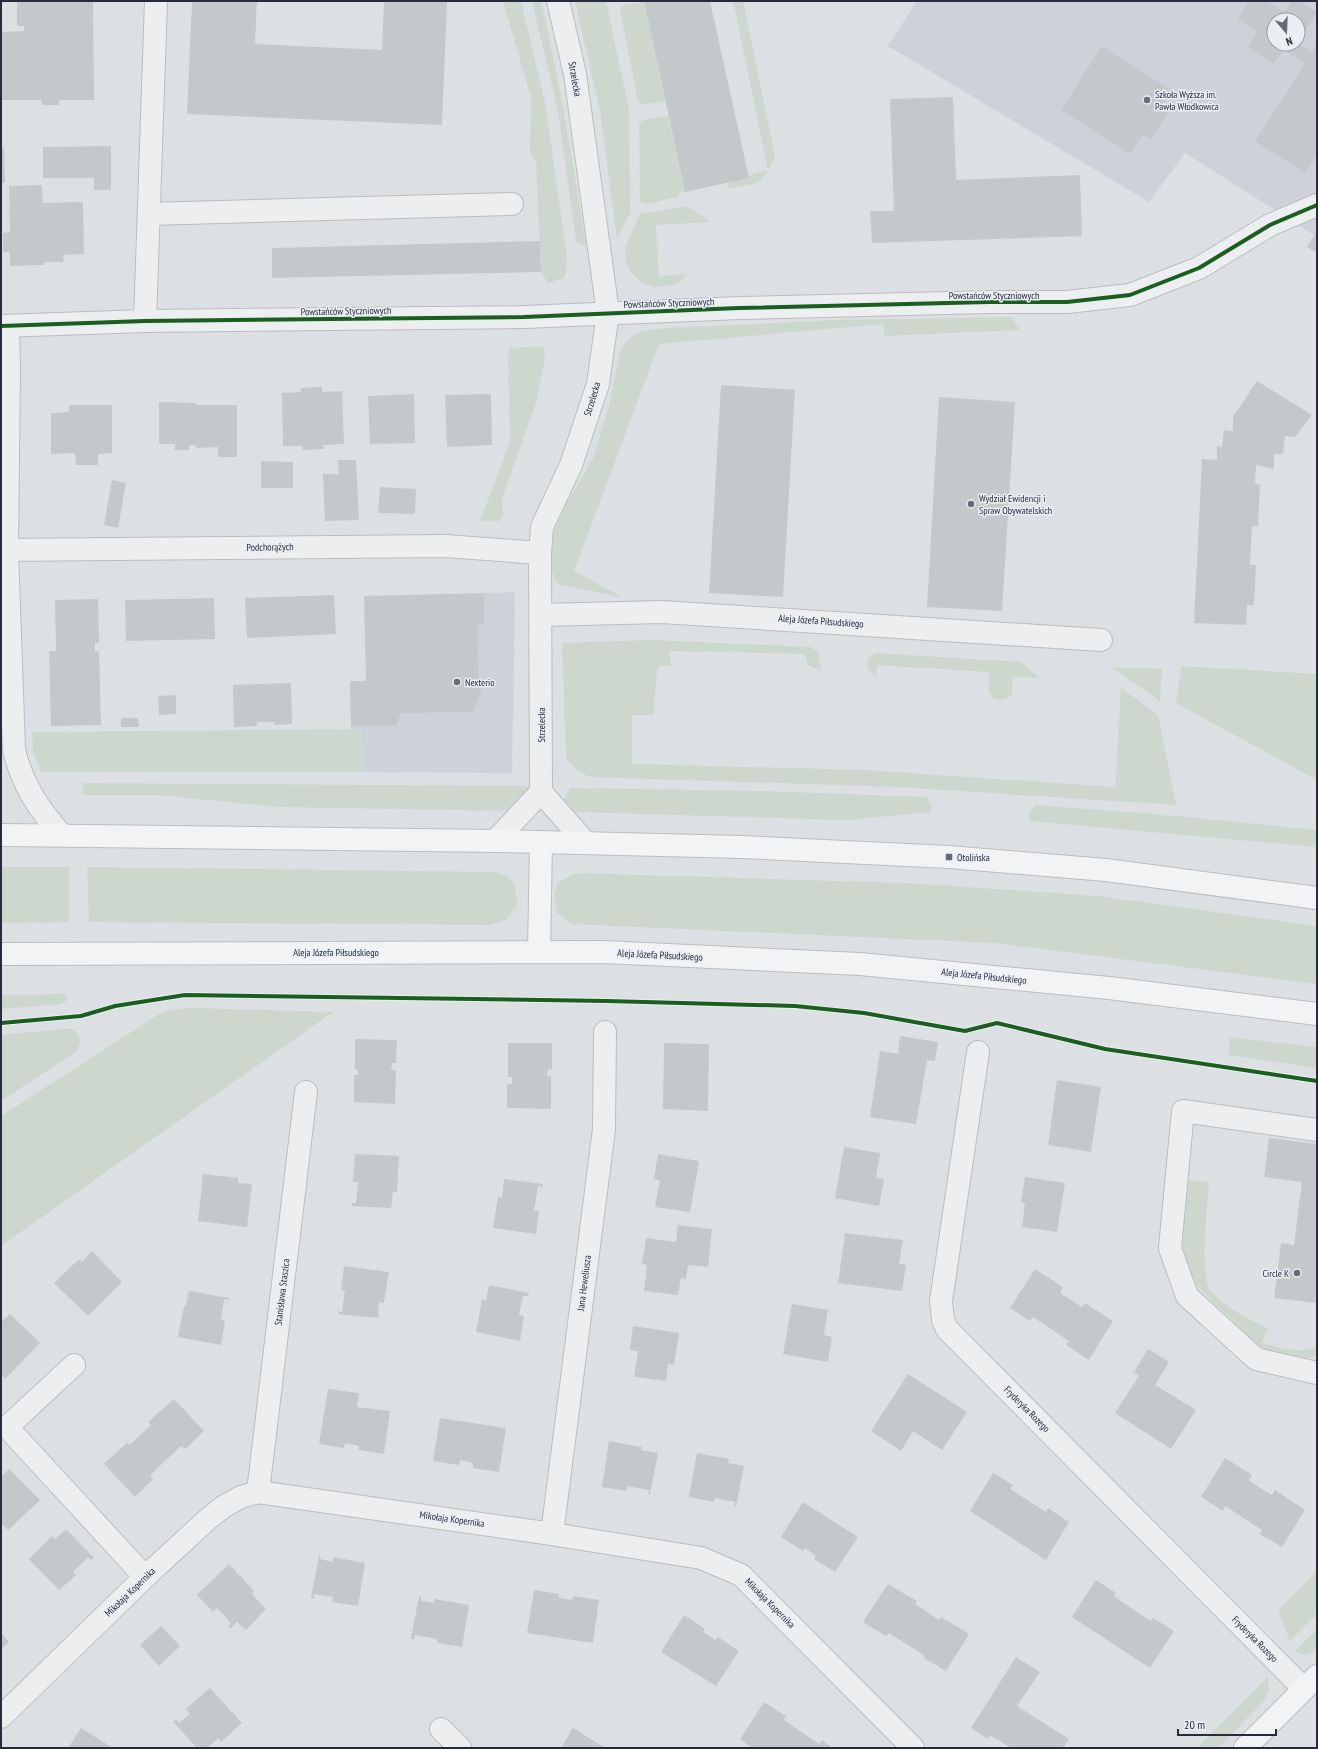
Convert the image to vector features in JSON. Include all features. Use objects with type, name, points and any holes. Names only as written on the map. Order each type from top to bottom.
[{"type":"main road","points":[[1,835],[495,841],[742,846],[949,857],[1106,870],[1317,898]]},
{"type":"main road","points":[[539,952],[541,842]]},
{"type":"main road","name":"Aleja Józefa Piłsudskiego","points":[[1,954],[612,952],[860,964],[1109,988],[1317,1014]]},
{"type":"main road","points":[[1,962],[51,954]]},
{"type":"main road","points":[[1245,1748],[1310,1682]]},
{"type":"street","points":[[145,321],[156,1]]},
{"type":"street","name":"Strzelecka","points":[[541,792],[540,553],[542,527],[571,465],[598,384],[608,313],[575,74],[558,1]]},
{"type":"street","points":[[149,214],[512,204]]},
{"type":"street","name":"Powstańców Styczniowych","points":[[4,326],[145,321],[524,317],[958,302],[1067,302],[1130,295],[1199,268],[1270,225],[1317,205]]},
{"type":"street","points":[[4,326],[9,370],[4,550],[14,750],[22,776],[30,793],[48,820],[62,835]]},
{"type":"street","name":"Podchorążych","points":[[4,550],[445,546],[540,553]]},
{"type":"street","name":"Aleja Józefa Piłsudskiego","points":[[541,615],[662,612],[1101,640]]},
{"type":"street","points":[[495,841],[541,792],[586,843]]},
{"type":"street","name":"Jana Heweliusza","points":[[552,1534],[604,1129],[605,1032]]},
{"type":"street","name":"Fryderyka Rozego","points":[[978,1052],[941,1301],[942,1320],[947,1329],[1310,1682]]},
{"type":"street","name":"Stanisława Staszica","points":[[258,1492],[306,1092]]},
{"type":"street","points":[[1317,1130],[1183,1111],[1170,1248],[1187,1296],[1256,1360],[1317,1373]]},
{"type":"street","points":[[74,1365],[7,1427],[145,1577]]},
{"type":"street","name":"Mikołaja Kopernika","points":[[1,1717],[145,1577],[224,1507],[241,1497],[258,1492],[552,1534],[701,1558],[741,1575],[913,1748]]},
{"type":"street","points":[[441,1729],[460,1748]]},
{"type":"shaded area","points":[[503,1],[521,1],[546,107],[567,258],[566,274],[564,278],[548,283],[541,272],[536,161],[530,153],[531,98]]},
{"type":"shaded area","points":[[532,1],[541,1],[548,31],[566,123],[586,245],[577,243],[576,240],[558,111]]},
{"type":"shaded area","points":[[575,1],[606,1],[629,110],[630,213],[617,239],[600,111]]},
{"type":"shaded area","points":[[733,1],[743,1],[775,156],[768,170]]},
{"type":"shaded area","name":"Szkoła Wyższa im. Pawła Włodkowica","points":[[917,1],[1317,1],[1317,237],[1185,153],[1149,202],[888,46]]},
{"type":"shaded area","points":[[644,2],[665,101],[642,105],[638,101],[620,11],[622,6]]},
{"type":"shaded area","points":[[668,116],[685,192],[679,193],[678,197],[645,204],[640,201],[639,124],[643,120]]},
{"type":"shaded area","points":[[768,170],[763,178],[754,184],[729,188],[728,182]]},
{"type":"shaded area","points":[[688,206],[710,222],[656,225],[659,276],[688,274],[675,285],[654,287],[642,283],[630,271],[626,260],[625,248],[640,214]]},
{"type":"shaded area","points":[[1011,317],[1020,330],[884,336],[884,324],[659,344],[574,571],[622,597],[561,585],[555,581],[549,556],[555,528],[568,501],[594,456],[610,402],[620,350],[629,338],[642,331],[666,328],[837,320]]},
{"type":"shaded area","points":[[543,346],[545,358],[536,403],[502,498],[503,515],[500,521],[480,521],[510,442],[508,354],[510,348]]},
{"type":"shaded area","points":[[515,592],[512,773],[363,772],[362,730],[351,729],[350,681],[366,681],[484,593]]},
{"type":"shaded area","points":[[652,640],[811,647],[818,652],[821,669],[808,665],[805,654],[670,651],[671,666],[658,666],[653,715],[632,715],[632,764],[865,770],[1115,787],[1121,688],[1158,715],[1176,805],[896,787],[590,777],[577,771],[566,758],[562,643]]},
{"type":"shaded area","points":[[875,653],[1021,662],[1040,678],[1013,677],[1012,693],[1008,698],[1001,700],[992,697],[989,692],[989,672],[877,665],[876,676],[868,669],[868,659]]},
{"type":"shaded area","points":[[1181,666],[1317,674],[1317,780],[1176,703]]},
{"type":"shaded area","points":[[1111,667],[1162,669],[1160,701]]},
{"type":"shaded area","points":[[362,729],[363,772],[41,772],[33,752],[32,732]]},
{"type":"shaded area","points":[[83,783],[531,786],[524,799],[511,811],[279,807],[156,795],[83,795]]},
{"type":"shaded area","points":[[570,788],[763,791],[927,797],[931,805],[931,812],[847,820],[575,812],[564,808],[562,803]]},
{"type":"shaded area","points":[[1036,805],[1177,816],[1317,830],[1317,847],[1029,821],[1030,812]]},
{"type":"shaded area","points":[[1,867],[69,867],[69,922],[1,923]]},
{"type":"shaded area","points":[[87,867],[496,872],[508,877],[515,886],[517,905],[506,920],[491,925],[89,922]]},
{"type":"shaded area","points":[[575,873],[907,883],[1098,896],[1317,926],[1317,984],[994,943],[572,924],[557,913],[554,896],[558,883]]},
{"type":"shaded area","points":[[66,994],[66,1001],[61,1004],[1,1009],[1,995]]},
{"type":"shaded area","points":[[190,1008],[333,1012],[1,1246],[1,1116],[164,1011]]},
{"type":"shaded area","points":[[71,1029],[78,1033],[80,1042],[77,1051],[1,1101],[1,1035]]},
{"type":"shaded area","points":[[1229,1037],[1317,1047],[1317,1068],[1229,1055]]},
{"type":"shaded area","points":[[1187,1180],[1209,1182],[1206,1221],[1205,1270],[1210,1290],[1230,1307],[1268,1329],[1262,1342],[1290,1350],[1305,1350],[1317,1346],[1317,1356],[1302,1358],[1286,1356],[1270,1351],[1256,1344],[1196,1285],[1188,1273],[1182,1242]]},
{"type":"shaded area","points":[[1317,1571],[1317,1614],[1290,1641],[1278,1610]]},
{"type":"shaded area","points":[[1317,1629],[1316,1649],[1310,1654],[1304,1655],[1295,1651]]},
{"type":"shaded area","points":[[1268,1677],[1269,1691],[1264,1701],[1218,1748],[1197,1748]]},
{"type":"building","points":[[17,1],[93,1],[94,100],[59,100],[59,105],[42,105],[42,100],[1,100],[1,32],[24,31],[24,26],[17,26]]},
{"type":"building","points":[[192,1],[257,1],[255,44],[382,50],[384,1],[447,1],[442,125],[187,114]]},
{"type":"building","points":[[644,1],[710,1],[749,178],[685,192]]},
{"type":"building","points":[[1249,1],[1266,1],[1284,12],[1266,12],[1266,52],[1283,52],[1274,64],[1248,47],[1258,32],[1238,19]]},
{"type":"building","points":[[1292,1],[1299,1],[1317,12],[1306,30],[1306,12],[1284,12]]},
{"type":"building","points":[[1317,44],[1317,155],[1305,173],[1255,141],[1305,64],[1287,52],[1306,52],[1306,48],[1312,52]]},
{"type":"building","points":[[1102,46],[1171,90],[1160,108],[1168,113],[1150,140],[1143,134],[1130,154],[1061,110]]},
{"type":"building","points":[[953,97],[956,180],[1080,175],[1082,236],[872,243],[870,211],[894,211],[890,99]]},
{"type":"building","points":[[111,146],[111,190],[94,190],[94,178],[43,178],[43,147]]},
{"type":"building","points":[[4,148],[5,183],[1,183],[1,149]]},
{"type":"building","points":[[42,185],[43,203],[83,202],[84,254],[63,255],[64,262],[44,262],[44,265],[10,266],[10,252],[3,252],[3,233],[10,232],[9,186]]},
{"type":"building","points":[[1317,231],[1317,253],[1307,247]]},
{"type":"building","points":[[540,241],[541,272],[272,278],[272,248]]},
{"type":"building","points":[[1257,381],[1312,415],[1295,437],[1285,436],[1283,454],[1274,454],[1274,469],[1256,465],[1255,484],[1260,485],[1258,526],[1252,526],[1250,565],[1256,565],[1254,605],[1247,605],[1246,625],[1194,623],[1202,459],[1217,460],[1217,446],[1222,447],[1224,430],[1233,431],[1233,417]]},
{"type":"building","points":[[721,385],[795,390],[783,597],[709,593]]},
{"type":"building","points":[[322,387],[322,392],[342,391],[344,444],[323,445],[324,449],[303,450],[303,446],[283,446],[282,393],[301,392],[301,388]]},
{"type":"building","points":[[414,394],[415,443],[370,444],[368,396]]},
{"type":"building","points":[[491,394],[492,445],[447,447],[445,395]]},
{"type":"building","name":"Wydział Ewidencji i Spraw Obywatelskich","points":[[939,397],[1015,402],[1002,611],[927,607]]},
{"type":"building","points":[[159,402],[196,403],[195,405],[237,405],[237,457],[218,457],[218,447],[197,448],[195,445],[189,445],[189,450],[175,450],[175,444],[159,444]]},
{"type":"building","points":[[69,405],[112,405],[112,453],[98,454],[98,465],[76,465],[75,453],[51,454],[51,413],[69,412]]},
{"type":"building","points":[[338,460],[356,460],[359,520],[325,521],[323,474],[339,474]]},
{"type":"building","points":[[261,461],[293,462],[293,488],[261,488]]},
{"type":"building","points":[[112,480],[126,483],[118,528],[104,525]]},
{"type":"building","points":[[380,487],[416,489],[415,514],[378,513]]},
{"type":"building","points":[[484,593],[484,624],[477,624],[479,679],[485,679],[473,712],[401,713],[396,725],[351,726],[350,681],[366,681],[364,596]]},
{"type":"building","points":[[334,595],[336,634],[247,638],[245,598]]},
{"type":"building","points":[[214,598],[215,639],[126,641],[125,600]]},
{"type":"building","points":[[98,599],[99,643],[95,643],[95,652],[99,651],[101,725],[51,726],[49,651],[56,651],[55,600]]},
{"type":"building","points":[[291,683],[292,724],[274,725],[274,722],[257,722],[257,726],[234,727],[233,685]]},
{"type":"building","points":[[176,695],[176,714],[159,715],[158,696]]},
{"type":"building","points":[[121,718],[138,718],[139,727],[121,727]]},
{"type":"building","points":[[900,1036],[938,1042],[935,1061],[927,1060],[916,1124],[870,1117],[880,1051],[898,1054]]},
{"type":"building","points":[[355,1039],[397,1040],[396,1063],[392,1063],[391,1070],[396,1070],[395,1104],[354,1102],[354,1075],[358,1075],[358,1070],[355,1069]]},
{"type":"building","points":[[508,1043],[552,1043],[552,1070],[548,1069],[547,1076],[551,1076],[551,1109],[507,1108],[507,1084],[512,1084],[512,1077],[508,1077]]},
{"type":"building","points":[[664,1043],[709,1044],[708,1111],[663,1109]]},
{"type":"building","points":[[1057,1080],[1101,1087],[1091,1152],[1048,1145]]},
{"type":"building","points":[[1269,1138],[1317,1144],[1317,1303],[1274,1298],[1281,1243],[1294,1245],[1302,1182],[1264,1177]]},
{"type":"building","points":[[844,1147],[880,1153],[876,1178],[884,1179],[879,1206],[835,1198]]},
{"type":"building","points":[[355,1154],[399,1156],[397,1192],[393,1192],[391,1208],[352,1206],[352,1203],[356,1203],[358,1182],[353,1182]]},
{"type":"building","points":[[658,1154],[699,1161],[690,1212],[655,1207],[660,1180],[654,1179]]},
{"type":"building","points":[[203,1174],[238,1178],[238,1183],[252,1184],[247,1227],[198,1221]]},
{"type":"building","points":[[1025,1177],[1065,1183],[1057,1232],[1022,1227],[1025,1203],[1021,1203]]},
{"type":"building","points":[[504,1179],[543,1184],[543,1187],[538,1186],[534,1211],[539,1211],[536,1234],[493,1228],[498,1197],[502,1198]]},
{"type":"building","points":[[678,1225],[712,1229],[708,1267],[688,1265],[686,1279],[681,1278],[678,1295],[644,1291],[647,1265],[642,1264],[646,1238],[676,1242]]},
{"type":"building","points":[[845,1233],[903,1240],[899,1264],[906,1265],[902,1291],[838,1283]]},
{"type":"building","points":[[92,1251],[122,1282],[88,1316],[54,1283],[79,1259],[82,1262]]},
{"type":"building","points":[[344,1266],[389,1272],[384,1303],[379,1302],[378,1318],[338,1314],[338,1311],[342,1312],[345,1290],[341,1290]]},
{"type":"building","points":[[1035,1269],[1063,1287],[1060,1293],[1082,1307],[1085,1303],[1113,1321],[1089,1360],[1066,1345],[1069,1341],[1033,1317],[1030,1321],[1010,1308]]},
{"type":"building","points":[[489,1285],[529,1293],[528,1296],[523,1296],[519,1315],[524,1316],[520,1341],[476,1332],[482,1300],[486,1301]]},
{"type":"building","points":[[189,1291],[229,1298],[229,1300],[224,1299],[221,1320],[225,1321],[221,1345],[178,1337],[184,1306],[186,1306]]},
{"type":"building","points":[[792,1304],[828,1310],[824,1335],[832,1337],[828,1362],[783,1354]]},
{"type":"building","points":[[10,1314],[40,1343],[5,1379],[1,1374],[1,1322]]},
{"type":"building","points":[[633,1326],[679,1333],[674,1365],[668,1364],[666,1381],[634,1377],[638,1351],[630,1350]]},
{"type":"building","points":[[1148,1349],[1169,1362],[1155,1385],[1196,1410],[1171,1449],[1115,1413],[1139,1376],[1134,1372]]},
{"type":"building","points":[[908,1374],[967,1412],[942,1450],[913,1431],[901,1451],[871,1431]]},
{"type":"building","points":[[328,1389],[359,1393],[357,1407],[390,1411],[384,1454],[359,1450],[359,1446],[345,1443],[344,1448],[319,1444]]},
{"type":"building","points":[[174,1399],[204,1431],[185,1449],[181,1446],[150,1475],[153,1479],[135,1497],[104,1464],[127,1443],[130,1445],[151,1425],[148,1422]]},
{"type":"building","points":[[440,1418],[506,1428],[499,1472],[473,1468],[473,1463],[460,1460],[459,1465],[433,1461]]},
{"type":"building","points":[[609,1441],[642,1447],[641,1450],[658,1453],[650,1494],[648,1494],[649,1490],[627,1486],[626,1491],[602,1487]]},
{"type":"building","points":[[697,1453],[729,1459],[728,1463],[744,1466],[736,1507],[734,1506],[735,1502],[715,1498],[714,1502],[689,1497]]},
{"type":"building","points":[[1225,1458],[1252,1475],[1249,1480],[1257,1486],[1272,1495],[1275,1490],[1305,1510],[1282,1547],[1260,1534],[1262,1530],[1225,1506],[1223,1511],[1201,1497]]},
{"type":"building","points":[[9,1469],[40,1500],[8,1530],[1,1523],[1,1477]]},
{"type":"building","points":[[993,1473],[1013,1485],[1010,1489],[1046,1512],[1048,1508],[1069,1522],[1046,1560],[970,1511]]},
{"type":"building","points":[[803,1502],[858,1537],[835,1572],[814,1559],[816,1556],[805,1548],[803,1551],[781,1537]]},
{"type":"building","points":[[66,1529],[94,1558],[91,1560],[88,1557],[73,1572],[76,1575],[59,1590],[29,1559],[52,1536],[55,1539]]},
{"type":"building","points":[[319,1555],[320,1559],[333,1562],[333,1557],[365,1563],[358,1606],[332,1602],[333,1597],[314,1594],[314,1599],[311,1598]]},
{"type":"building","points":[[229,1564],[254,1591],[252,1594],[266,1609],[246,1630],[237,1622],[230,1629],[228,1627],[231,1623],[217,1608],[213,1612],[197,1595]]},
{"type":"building","points":[[1096,1580],[1116,1593],[1114,1596],[1131,1608],[1151,1621],[1153,1618],[1174,1631],[1150,1668],[1072,1617]]},
{"type":"building","points":[[888,1584],[917,1601],[915,1604],[939,1620],[941,1617],[969,1634],[946,1671],[924,1658],[925,1656],[889,1633],[886,1636],[863,1622]]},
{"type":"building","points":[[534,1590],[559,1594],[559,1598],[572,1600],[573,1596],[599,1600],[593,1643],[527,1633]]},
{"type":"building","points":[[419,1596],[421,1596],[421,1601],[434,1603],[434,1599],[469,1605],[462,1647],[437,1643],[437,1639],[415,1635],[414,1639],[411,1639]]},
{"type":"building","points":[[684,1615],[705,1629],[703,1632],[715,1640],[718,1637],[739,1651],[716,1686],[661,1652]]},
{"type":"building","points":[[161,1626],[180,1646],[159,1666],[140,1645]]},
{"type":"building","points":[[1,1633],[9,1642],[1,1650]]},
{"type":"building","points":[[1016,1657],[1040,1672],[1017,1706],[1069,1739],[1063,1748],[1011,1748],[990,1735],[988,1739],[971,1728]]},
{"type":"building","points":[[210,1688],[242,1723],[221,1742],[218,1738],[207,1748],[197,1748],[173,1722],[176,1719],[179,1723],[190,1714],[186,1709]]},
{"type":"building","points":[[764,1702],[786,1716],[784,1720],[819,1744],[822,1740],[833,1748],[752,1748],[740,1739]]},
{"type":"building","points":[[81,1728],[113,1748],[68,1748]]},
{"type":"building","points":[[573,1728],[602,1746],[606,1748],[561,1748]]},
{"type":"cycle path","points":[[1,326],[145,321],[524,317],[739,308],[989,302],[1067,302],[1130,295],[1199,268],[1270,225],[1317,205]]},
{"type":"cycle path","points":[[1,1023],[81,1016],[115,1006],[185,995],[607,1001],[795,1006],[864,1013],[965,1031],[997,1023],[1105,1049],[1317,1081]]},
{"type":"place","name":"Szkoła Wyższa im. Pawła Włodkowica","points":[[1147,100]]},
{"type":"place","name":"Wydział Ewidencji i Spraw Obywatelskich","points":[[971,504]]},
{"type":"place","name":"Nexterio","points":[[457,682]]},
{"type":"place","name":"Otolińska","points":[[949,857]]},
{"type":"place","name":"Circle K","points":[[1297,1273]]}]
